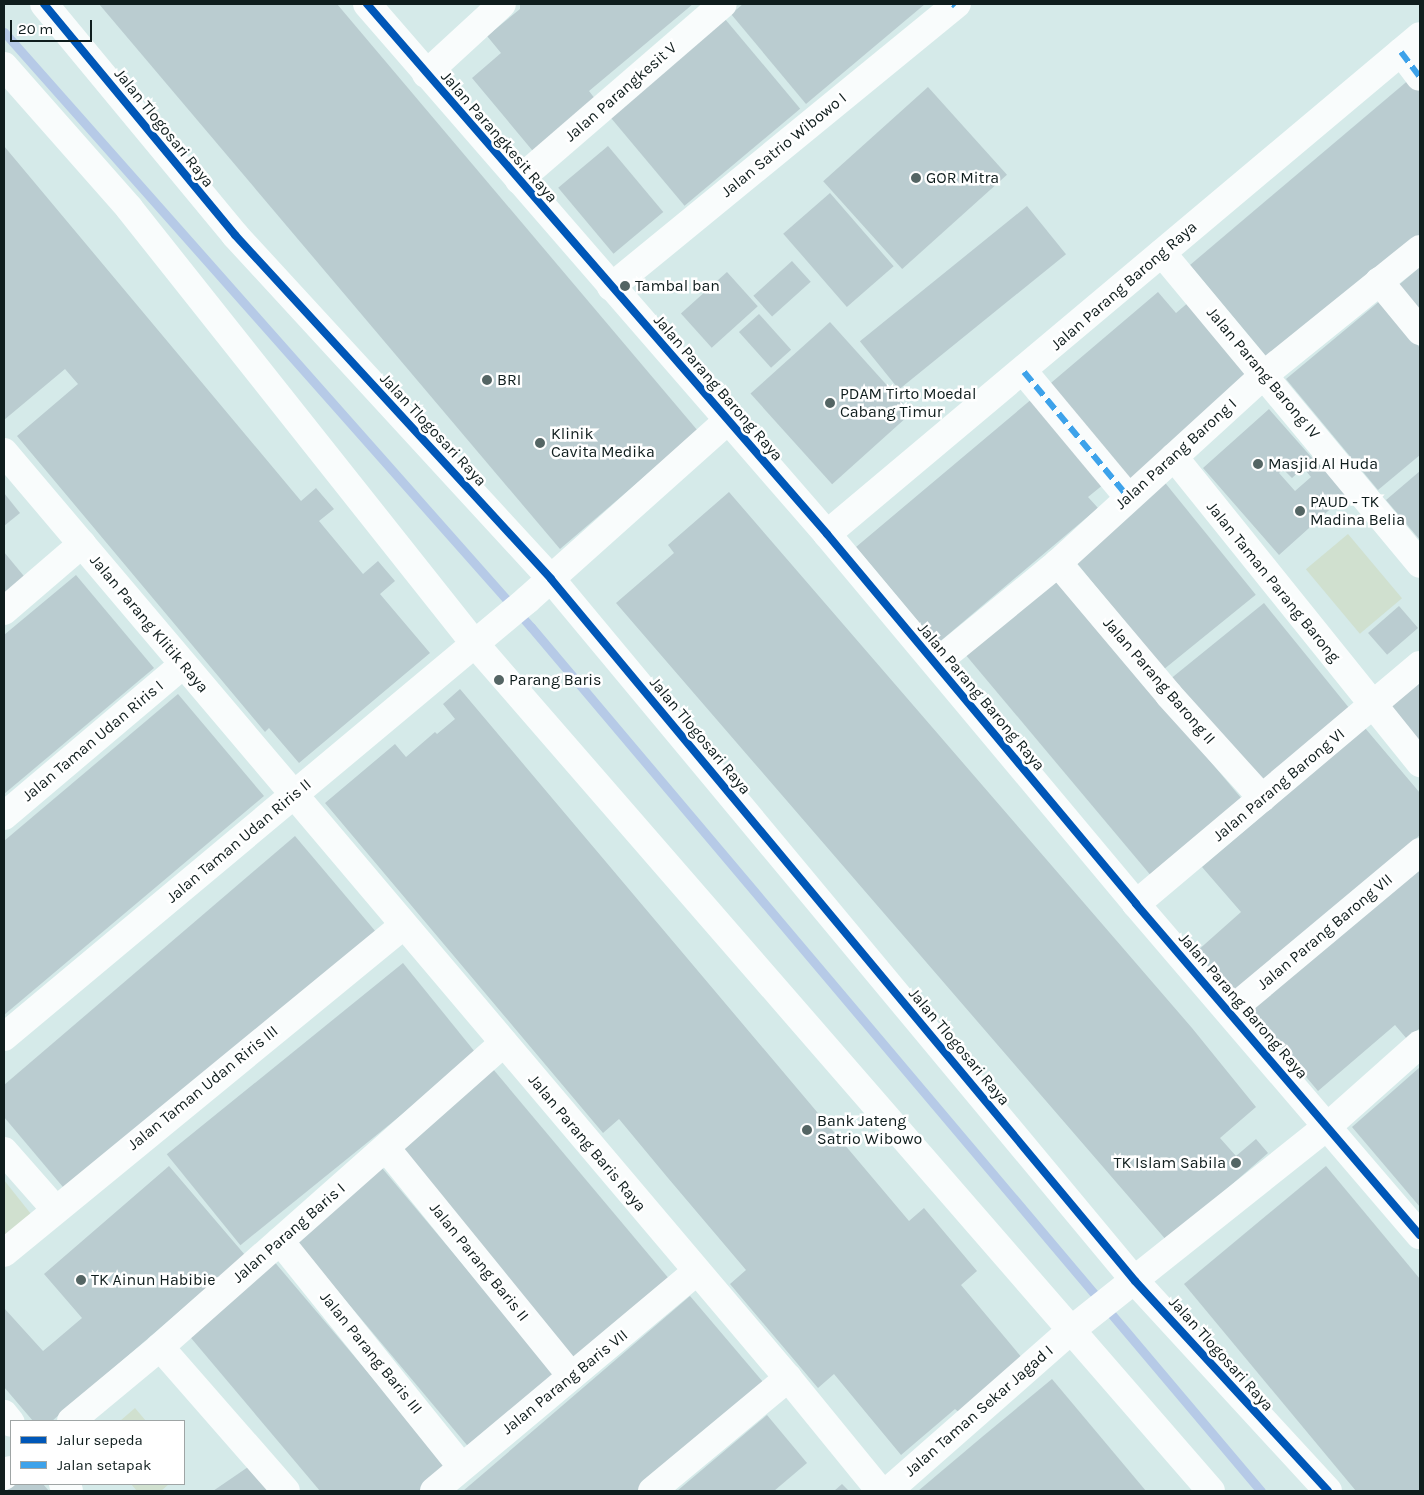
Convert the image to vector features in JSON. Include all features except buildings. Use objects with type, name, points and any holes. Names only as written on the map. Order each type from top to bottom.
[{"type":"street","name":"Jalan Tlogosari Raya","points":[[44,4],[235,236],[551,578],[1129,1286],[1328,1491]]},
{"type":"street","name":"Jalan Parangkesit Raya","points":[[367,4],[611,287]]},
{"type":"street","points":[[426,74],[502,4]]},
{"type":"street","name":"Jalan Parangkesit V","points":[[519,180],[723,4]]},
{"type":"street","name":"Jalan Satrio Wibowo I","points":[[611,287],[955,5]]},
{"type":"street","points":[[1411,44],[1420,77]]},
{"type":"street","name":"Jalan Parang Barong Raya","points":[[827,534],[1024,372],[1162,253],[1411,44]]},
{"type":"street","points":[[4,66],[130,208],[480,640],[1075,1328],[1211,1491]]},
{"type":"street","name":"Jalan Parang Barong I","points":[[936,663],[1058,563],[1128,497],[1174,458],[1265,374],[1420,249]]},
{"type":"street","name":"Jalan Parang Barong IV","points":[[1162,253],[1265,374],[1420,564]]},
{"type":"street","points":[[1379,281],[1420,331]]},
{"type":"street","name":"Jalan Parang Barong Raya","points":[[611,287],[827,534],[1136,904],[1420,1233]]},
{"type":"street","points":[[1024,372],[1128,497]]},
{"type":"street","name":"Jalan Taman Udan Riris II","points":[[4,1037],[527,600],[728,420]]},
{"type":"street","name":"Jalan Parang Klitik Raya","points":[[4,452],[294,795]]},
{"type":"street","name":"Jalan Taman Parang Barong","points":[[1174,458],[1372,706],[1420,763]]},
{"type":"street","points":[[4,611],[82,544]]},
{"type":"street","name":"Jalan Parang Barong II","points":[[1058,563],[1169,695],[1262,798]]},
{"type":"street","name":"Jalan Parang Barong VI","points":[[1136,904],[1420,664]]},
{"type":"street","name":"Jalan Taman Udan Riris I","points":[[4,816],[183,665]]},
{"type":"street","name":"Jalan Parang Baris Raya","points":[[294,795],[696,1272],[788,1378],[880,1491]]},
{"type":"street","name":"Jalan Parang Barong VII","points":[[1230,1011],[1420,852]]},
{"type":"street","name":"Jalan Taman Udan Riris III","points":[[4,1253],[55,1209],[404,925]]},
{"type":"street","name":"Jalan Parang Baris I","points":[[72,1420],[160,1347],[504,1043]]},
{"type":"street","name":"Jalan Taman Sekar Jagad I","points":[[888,1491],[1075,1328],[1328,1126],[1420,1044]]},
{"type":"street","name":"Jalan Parang Baris II","points":[[386,1148],[572,1376]]},
{"type":"street","points":[[4,1151],[55,1209]]},
{"type":"street","name":"Jalan Parang Baris III","points":[[280,1241],[461,1466]]},
{"type":"street","name":"Jalan Parang Baris VII","points":[[434,1491],[461,1466],[696,1272]]},
{"type":"street","points":[[160,1347],[286,1491]]},
{"type":"street","points":[[652,1491],[788,1378]]},
{"type":"green space","points":[[1348,534],[1402,598],[1360,634],[1306,569]]},
{"type":"green space","points":[[4,1180],[31,1214],[4,1237]]},
{"type":"green space","points":[[135,1408],[145,1420],[121,1420]]},
{"type":"green space","points":[[132,1485],[168,1485],[161,1491],[137,1491]]},
{"type":"waterway","points":[[4,32],[531,627],[1261,1491]]},
{"type":"marked path","points":[[1401,52],[1420,77]]},
{"type":"marked path","points":[[1024,372],[1128,497]]},
{"type":"cycle path","points":[[44,4],[235,235],[551,579],[1135,1281],[1328,1491]]},
{"type":"cycle path","points":[[367,4],[827,534],[1136,904],[1420,1235]]},
{"type":"place","name":"GOR Mitra","points":[[916,178]]},
{"type":"place","name":"Tambal ban","points":[[625,286]]},
{"type":"place","name":"BRI","points":[[487,380]]},
{"type":"place","name":"PDAM Tirto Moedal Cabang Timur","points":[[830,403]]},
{"type":"place","name":"Klinik Cavita Medika","points":[[540,443]]},
{"type":"place","name":"Masjid Al Huda","points":[[1258,464]]},
{"type":"place","name":"PAUD - TK Madina Belia","points":[[1300,511]]},
{"type":"place","name":"Parang Baris","points":[[499,680]]},
{"type":"place","name":"Bank Jateng Satrio Wibowo","points":[[807,1130]]},
{"type":"place","name":"TK Islam Sabila","points":[[1236,1163]]},
{"type":"place","name":"TK Ainun Habibie","points":[[81,1280]]}]
